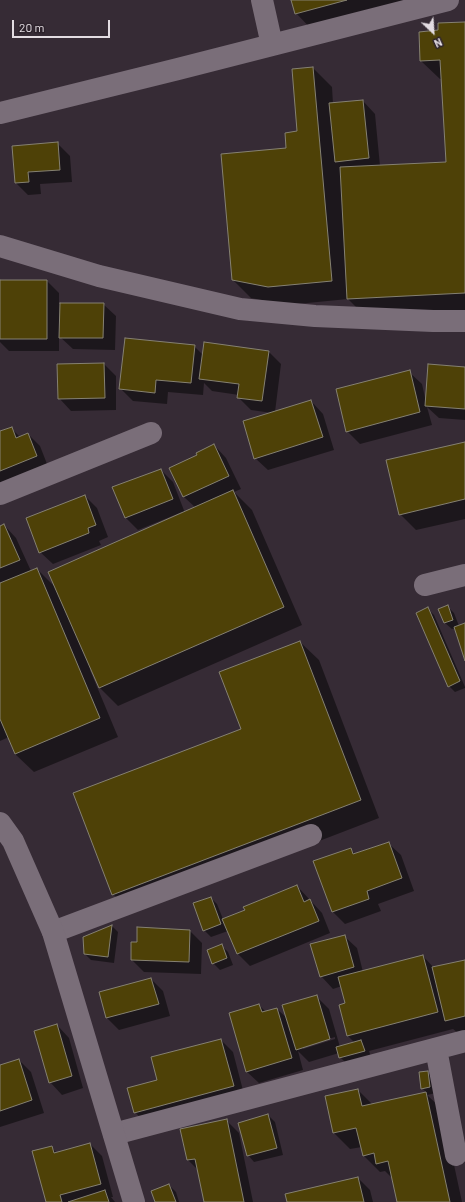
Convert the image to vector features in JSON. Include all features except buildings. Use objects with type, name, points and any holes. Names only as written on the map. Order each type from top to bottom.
[{"type":"street","points":[[262,0],[272,45]]},
{"type":"street","points":[[0,113],[448,0]]},
{"type":"street","points":[[0,246],[99,276],[240,309],[315,316],[465,321]]},
{"type":"street","points":[[0,494],[151,433]]},
{"type":"street","points":[[425,585],[465,575]]},
{"type":"street","points":[[0,823],[13,841],[53,932],[134,1202]]},
{"type":"street","points":[[53,932],[310,835]]},
{"type":"street","points":[[114,1134],[465,1041]]},
{"type":"street","points":[[436,1049],[456,1155]]}]
